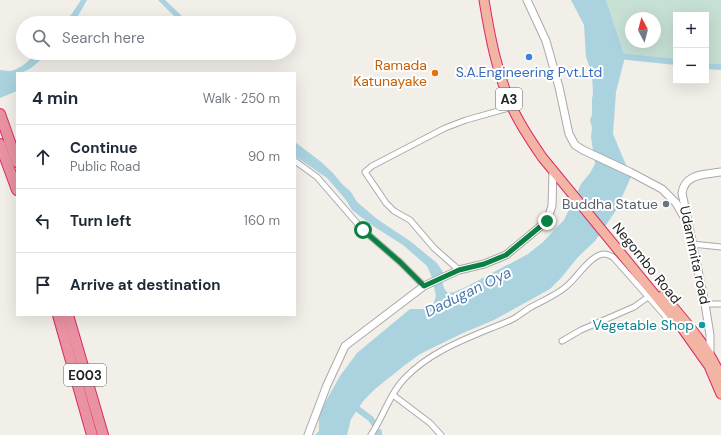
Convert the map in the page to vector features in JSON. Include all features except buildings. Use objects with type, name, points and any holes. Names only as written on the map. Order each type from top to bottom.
[{"type":"highway","name":"Negombo Road","points":[[484,0],[493,52],[504,88],[512,107],[527,133],[553,170],[566,182]]},
{"type":"highway","name":"Negombo Road","points":[[489,0],[499,50],[517,105],[547,154],[566,182],[687,323],[710,356],[721,377]]},
{"type":"highway","points":[[0,114],[16,159]]},
{"type":"highway","points":[[0,144],[16,187]]},
{"type":"highway","name":"Negombo Road","points":[[612,237],[682,328],[709,366],[721,394]]},
{"type":"highway","name":"E003","points":[[58,316],[92,435]]},
{"type":"highway","name":"E003","points":[[68,316],[102,435]]},
{"type":"street","points":[[527,0],[546,42],[559,87],[568,134],[575,145],[662,189],[676,203],[688,224]]},
{"type":"street","points":[[459,270],[434,248],[410,220],[394,211],[386,203],[366,172],[372,166],[446,128],[466,120],[512,107]]},
{"type":"street","points":[[296,162],[317,177],[363,230],[427,285]]},
{"type":"street","points":[[308,435],[327,385],[346,346],[427,285],[459,270],[484,264],[506,255],[547,221],[552,206],[553,170]]},
{"type":"street","name":"Udammita road","points":[[709,366],[710,335],[682,193],[686,182],[696,177],[721,172]]},
{"type":"street","points":[[692,244],[721,247]]},
{"type":"street","points":[[371,435],[380,422],[393,394],[404,378],[428,359],[461,340],[513,319],[552,296],[568,285],[594,258],[604,254],[613,257],[667,318],[682,328]]},
{"type":"street","points":[[562,341],[581,330],[634,306],[648,297]]},
{"type":"street","points":[[705,304],[721,304]]},
{"type":"street","points":[[393,394],[430,423],[441,435]]},
{"type":"green space","points":[[606,0],[721,0],[721,64],[709,63],[709,12],[673,12],[673,61],[625,57]]},
{"type":"water","points":[[81,0],[87,0],[78,16],[69,16]]},
{"type":"water","points":[[158,0],[165,0],[182,16],[174,16]]},
{"type":"water","name":"Dadugan Oya","points":[[571,0],[606,0],[625,57],[616,92],[613,134],[631,177],[615,212],[595,241],[578,257],[550,289],[494,320],[420,354],[375,389],[364,400],[351,419],[347,435],[315,435],[319,431],[319,417],[322,408],[340,376],[357,353],[410,309],[424,309],[433,305],[436,296],[431,275],[427,266],[403,245],[370,224],[352,210],[346,200],[327,178],[296,157],[296,143],[333,173],[351,192],[357,202],[377,219],[410,241],[437,263],[443,272],[443,285],[445,290],[448,293],[454,292],[528,254],[543,242],[564,220],[581,184],[595,164],[590,120],[592,115],[593,95],[592,74],[586,57],[584,25]]},
{"type":"water","points":[[30,60],[40,60],[26,71],[16,72],[16,91],[0,98],[0,70],[10,71]]},
{"type":"waterway","points":[[618,56],[673,62]]},
{"type":"waterway","points":[[709,66],[721,67]]},
{"type":"waterway","points":[[351,404],[371,419],[375,425]]},
{"type":"place","name":"S.A.Engineering Pvt.Ltd","points":[[529,57]]},
{"type":"place","name":"Ramada Katunayake","points":[[435,73]]},
{"type":"place","name":"Buddha Statue","points":[[666,204]]},
{"type":"place","name":"Vegetable Shop","points":[[702,325]]},
{"type":"route","points":[[363,230],[400,262],[424,286],[459,270],[484,264],[506,255],[547,221]]}]
